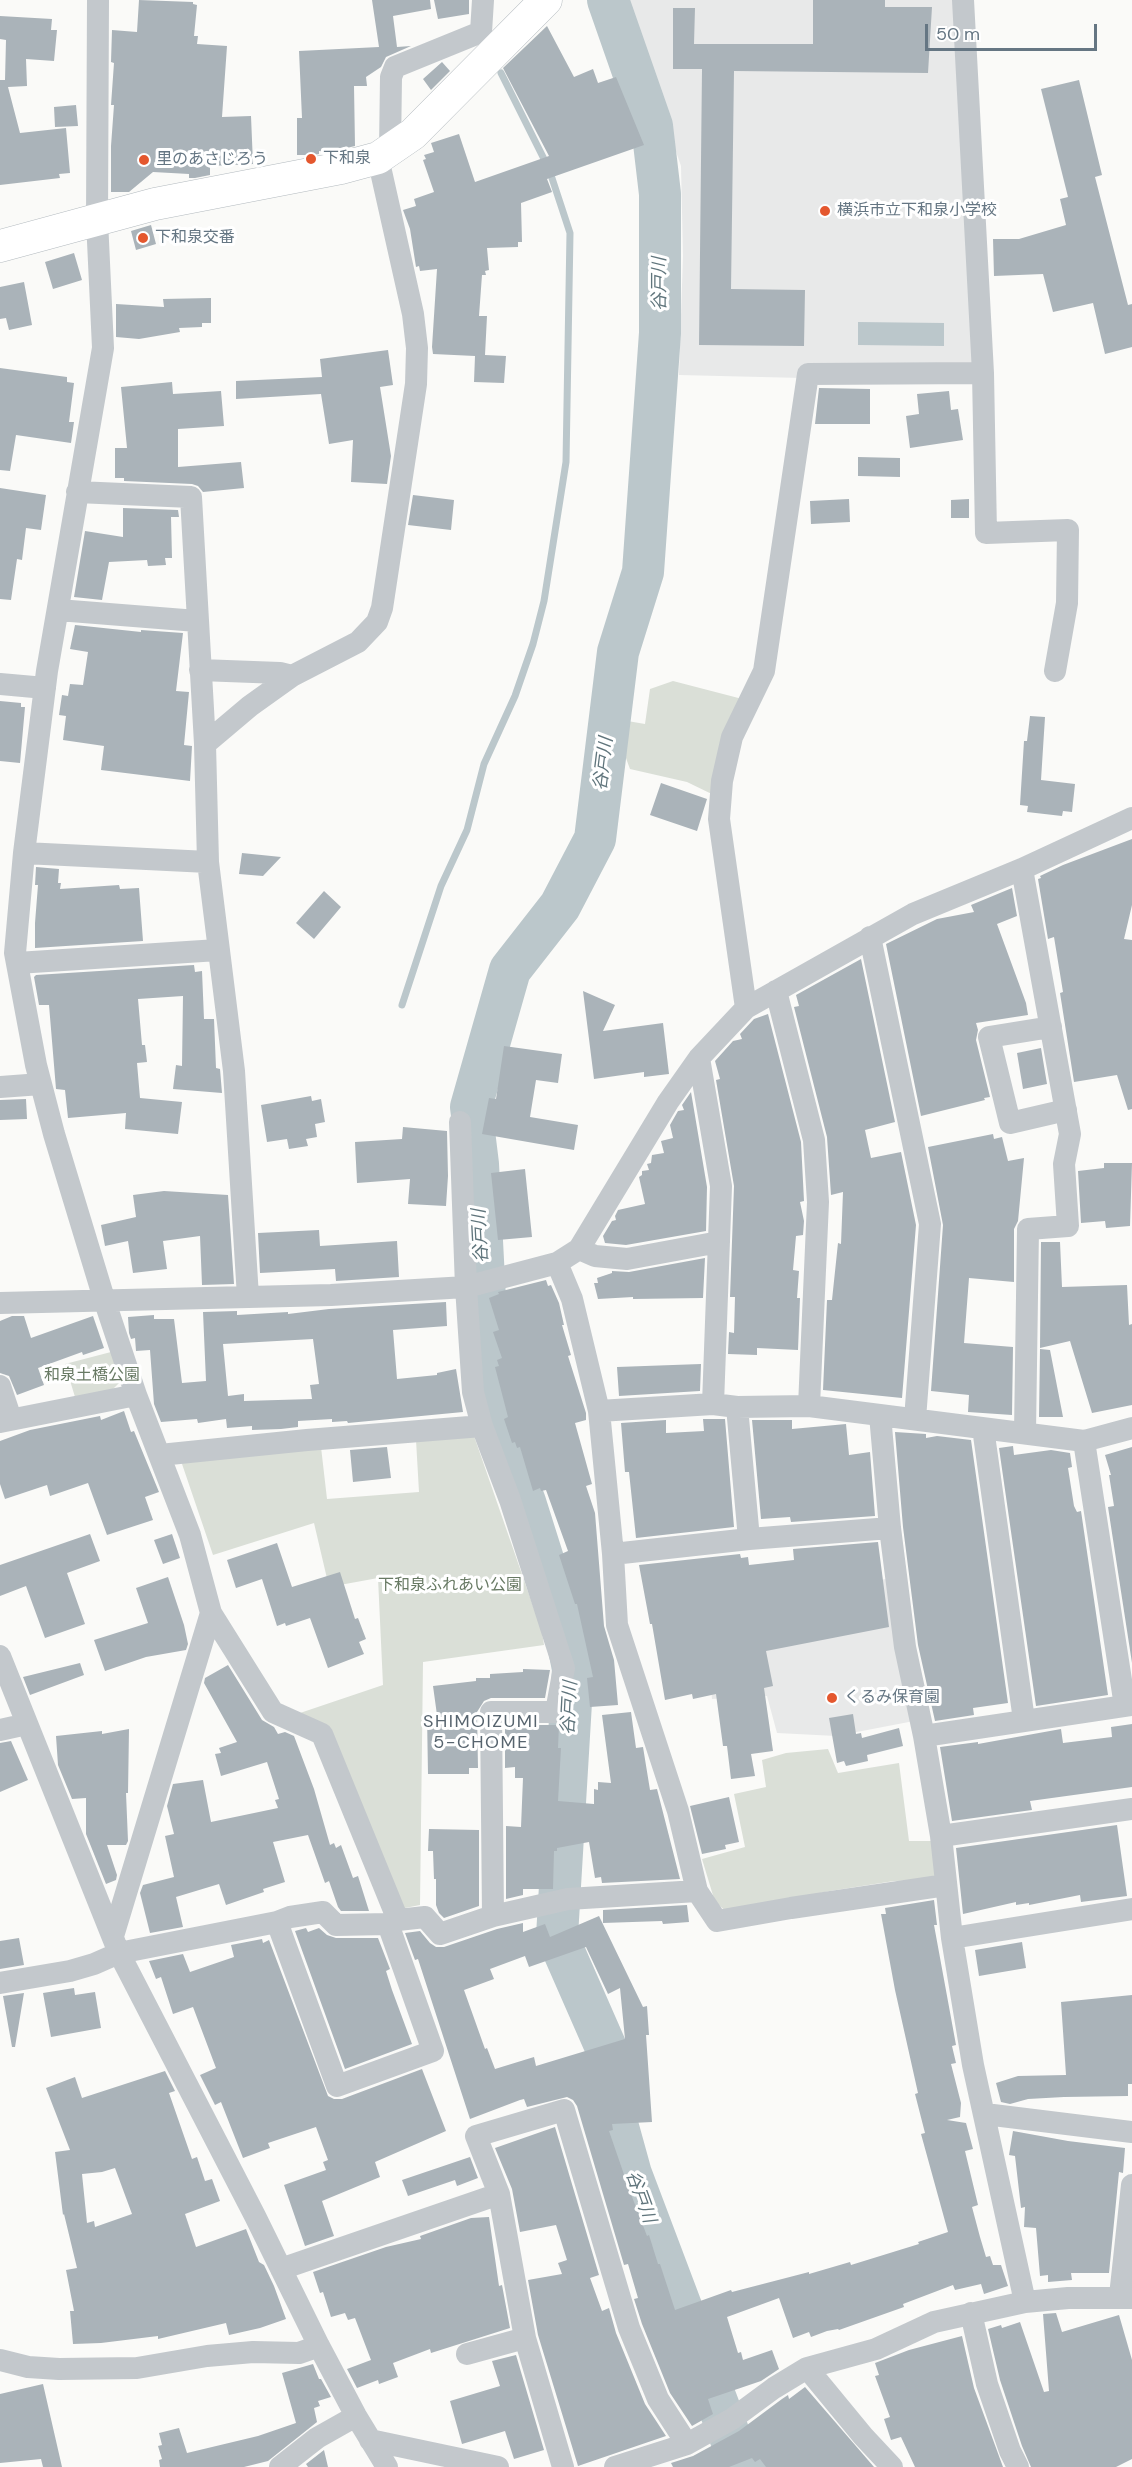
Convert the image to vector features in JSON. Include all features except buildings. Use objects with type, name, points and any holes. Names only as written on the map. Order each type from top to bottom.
[{"type":"street","points":[[98,0],[96,28],[97,220],[103,348],[76,492],[45,688],[16,916],[15,953],[41,1084],[54,1134],[136,1395],[190,1535],[211,1613],[273,1712],[322,1734],[393,1922],[433,2051],[337,2086],[277,1922]]},
{"type":"street","points":[[205,744],[250,706],[292,676],[358,642],[377,622],[382,608],[416,384],[417,348],[384,154],[391,77],[395,67],[481,32],[483,0]]},
{"type":"street","points":[[0,246],[154,204],[341,168],[384,154],[413,134],[546,0]]},
{"type":"street","points":[[963,0],[983,373],[986,533],[1068,530],[1067,603],[1055,671]]},
{"type":"street","points":[[746,1008],[719,819],[722,781],[732,737],[764,670],[808,374],[983,373]]},
{"type":"street","points":[[76,492],[191,497],[205,744],[208,862],[234,1071],[248,1297]]},
{"type":"street","points":[[58,610],[197,621]]},
{"type":"street","points":[[200,669],[280,673],[292,676]]},
{"type":"street","points":[[0,684],[45,688]]},
{"type":"street","points":[[0,1303],[331,1295],[477,1284],[557,1263],[579,1249],[668,1102],[699,1058],[746,1008],[913,914],[1022,869],[1132,818]]},
{"type":"street","points":[[24,853],[208,862]]},
{"type":"street","points":[[1022,869],[1070,1134],[1064,1164],[1068,1226],[1028,1229],[1025,1432]]},
{"type":"street","points":[[870,938],[930,1224],[915,1419]]},
{"type":"street","points":[[17,963],[218,950]]},
{"type":"street","points":[[776,991],[814,1140],[818,1202],[809,1406]]},
{"type":"street","points":[[1051,1027],[989,1037],[1010,1123],[1066,1110]]},
{"type":"street","points":[[699,1058],[721,1186],[713,1404]]},
{"type":"street","points":[[0,1087],[41,1084]]},
{"type":"street","points":[[460,1122],[477,1284],[473,1392],[482,1426],[510,1500],[564,1668],[556,1712],[491,1712],[493,1916]]},
{"type":"street","points":[[579,1249],[594,1256],[627,1259],[719,1242]]},
{"type":"street","points":[[557,1263],[572,1299],[599,1411],[613,1554],[617,1625],[678,1811],[697,1891],[717,1921],[946,1885]]},
{"type":"street","points":[[0,1386],[5,1421],[136,1395]]},
{"type":"street","points":[[599,1411],[713,1404],[737,1407],[809,1406],[1084,1441],[1132,1428]]},
{"type":"street","points":[[737,1407],[749,1539]]},
{"type":"street","points":[[880,1414],[890,1528],[905,1647],[924,1736],[941,1836],[952,1938],[972,2065],[985,2114],[1025,2302]]},
{"type":"street","points":[[160,1455],[482,1426]]},
{"type":"street","points":[[982,1428],[1024,1720]]},
{"type":"street","points":[[924,1736],[1128,1706],[1084,1441]]},
{"type":"street","points":[[613,1554],[749,1539],[890,1528]]},
{"type":"street","points":[[116,1945],[211,1613]]},
{"type":"street","points":[[0,1656],[116,1945],[319,2346],[356,2416],[387,2467]]},
{"type":"street","points":[[0,1730],[27,1724]]},
{"type":"street","points":[[941,1836],[1131,1814]]},
{"type":"street","points":[[0,1983],[94,1964],[116,1945],[277,1922],[290,1917],[323,1912],[336,1925],[393,1922],[425,1917],[440,1934],[493,1916],[560,1901],[697,1891]]},
{"type":"street","points":[[952,1938],[1132,1909]]},
{"type":"street","points":[[563,2467],[525,2338],[499,2194],[476,2136],[564,2110],[629,2328],[658,2399],[687,2444]]},
{"type":"street","points":[[985,2114],[1132,2132]]},
{"type":"street","points":[[615,2467],[687,2444],[807,2368],[876,2349],[934,2322],[1025,2302],[1126,2297],[1132,2185]]},
{"type":"street","points":[[281,2269],[499,2194]]},
{"type":"street","points":[[971,2313],[987,2384],[1010,2451],[1018,2467]]},
{"type":"street","points":[[466,2354],[525,2338]]},
{"type":"street","points":[[0,2360],[28,2367],[59,2370],[137,2368],[207,2356],[253,2352],[299,2353],[319,2346]]},
{"type":"street","points":[[807,2368],[863,2436],[892,2467]]},
{"type":"street","points":[[280,2467],[317,2438],[356,2416]]},
{"type":"street","points":[[370,2440],[498,2467]]},
{"type":"shaded area","name":"横浜市立下和泉小学校","points":[[624,0],[961,0],[974,362],[965,368],[802,378],[679,375],[683,256],[681,166]]},
{"type":"shaded area","points":[[858,322],[944,323],[944,346],[858,345]]},
{"type":"shaded area","points":[[886,1579],[914,1721],[836,1736],[777,1733],[767,1696],[712,1699],[704,1614],[827,1587]]},
{"type":"green space","points":[[673,681],[750,701],[720,798],[687,782],[630,769],[620,742],[608,730],[610,718],[645,724],[650,689]]},
{"type":"green space","name":"和泉土橋公園","points":[[111,1352],[120,1382],[113,1389],[75,1397],[65,1364]]},
{"type":"green space","name":"下和泉ふれあい公園","points":[[474,1436],[542,1632],[544,1645],[423,1662],[420,1905],[400,1909],[300,1713],[383,1685],[378,1578],[329,1587],[314,1523],[213,1555],[181,1461],[321,1447],[327,1499],[419,1492],[416,1440]]},
{"type":"green space","points":[[828,1749],[838,1773],[899,1763],[909,1841],[933,1841],[940,1880],[894,1881],[830,1891],[727,1912],[715,1902],[702,1859],[745,1847],[734,1794],[766,1787],[762,1760],[786,1753]]},
{"type":"waterway","name":"谷戸川","points":[[608,0],[652,126],[660,194],[660,333],[643,572],[618,652],[595,839],[560,906],[510,970],[471,1107],[478,1164],[491,1414],[525,1502],[565,1629],[573,1669],[557,1936],[607,2050],[618,2127],[631,2174],[737,2455],[749,2467]]},
{"type":"waterway","points":[[402,1005],[441,886],[467,830],[484,764],[515,696],[533,644],[544,601],[566,462],[570,233],[549,169],[501,73]]},
{"type":"place","name":"下和泉","points":[[311,159]]},
{"type":"place","name":"里のあさじろう","points":[[144,160]]},
{"type":"place","name":"横浜市立下和泉小学校","points":[[825,211]]},
{"type":"place","name":"下和泉交番","points":[[143,238]]},
{"type":"place","name":"くるみ保育園","points":[[832,1698]]},
{"type":"district","name":"SHIMOIZUMI 5-CHOME","points":[[481,1732]]}]
